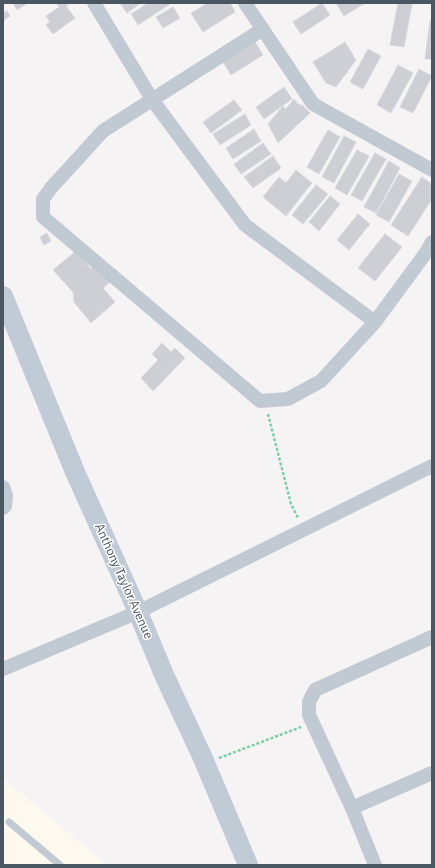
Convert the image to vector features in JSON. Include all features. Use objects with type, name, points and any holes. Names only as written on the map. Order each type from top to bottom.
[{"type":"main road","name":"Anthony Taylor Avenue","points":[[3,296],[75,472],[138,612],[165,677],[205,763],[248,865]]},
{"type":"street","points":[[94,3],[153,100],[245,225],[375,322]]},
{"type":"street","points":[[245,3],[313,104],[432,170]]},
{"type":"street","points":[[263,29],[103,131],[51,188],[43,199],[43,217],[260,401],[288,399],[321,381],[375,322],[425,254],[432,242]]},
{"type":"street","points":[[3,668],[138,612],[432,466]]},
{"type":"street","points":[[3,487],[6,495],[5,506],[3,508]]},
{"type":"street","points":[[375,865],[352,808],[309,715],[309,702],[315,690],[432,637]]},
{"type":"street","points":[[352,808],[432,773]]},
{"type":"lane","points":[[9,822],[60,865]]},
{"type":"path","points":[[260,401],[267,413],[291,504],[303,530]]},
{"type":"path","points":[[205,763],[312,722]]},
{"type":"shaded area","points":[[3,778],[107,865],[3,865]]},
{"type":"building","points":[[13,3],[28,3],[17,10]]},
{"type":"building","points":[[56,3],[70,3],[66,6],[75,18],[53,34],[46,25],[50,22],[46,16],[59,7]]},
{"type":"building","points":[[120,3],[141,3],[127,13]]},
{"type":"building","points":[[148,3],[170,4],[138,25],[131,14]]},
{"type":"building","points":[[208,3],[230,3],[235,12],[203,32],[191,13]]},
{"type":"building","points":[[322,3],[330,15],[301,34],[293,22]]},
{"type":"building","points":[[336,3],[365,3],[344,16]]},
{"type":"building","points":[[398,3],[412,4],[404,47],[390,45]]},
{"type":"building","points":[[173,7],[180,18],[163,28],[156,17]]},
{"type":"building","points":[[7,11],[10,16],[3,21],[3,13]]},
{"type":"building","points":[[430,21],[432,21],[432,59],[425,59]]},
{"type":"building","points":[[254,40],[263,55],[231,75],[222,60]]},
{"type":"building","points":[[345,42],[356,60],[336,87],[326,83],[313,62]]},
{"type":"building","points":[[368,49],[381,56],[363,89],[350,82]]},
{"type":"building","points":[[398,65],[413,73],[391,113],[377,105]]},
{"type":"building","points":[[419,69],[432,76],[413,113],[400,107]]},
{"type":"building","points":[[284,87],[292,99],[264,119],[256,107]]},
{"type":"building","points":[[294,99],[299,105],[302,105],[310,113],[278,143],[268,124],[283,106],[286,109]]},
{"type":"building","points":[[234,100],[242,110],[211,133],[203,122]]},
{"type":"building","points":[[245,114],[251,125],[220,145],[213,134]]},
{"type":"building","points":[[254,129],[261,141],[233,159],[226,148]]},
{"type":"building","points":[[328,130],[340,137],[319,174],[307,167]]},
{"type":"building","points":[[344,136],[356,142],[334,183],[322,177]]},
{"type":"building","points":[[263,143],[271,154],[241,174],[234,164]]},
{"type":"building","points":[[357,150],[369,156],[347,195],[335,188]]},
{"type":"building","points":[[375,153],[386,159],[362,201],[351,195]]},
{"type":"building","points":[[273,156],[281,168],[253,188],[244,177]]},
{"type":"building","points":[[389,161],[400,168],[376,213],[364,207]]},
{"type":"building","points":[[296,170],[312,183],[286,216],[263,197],[279,177],[286,183]]},
{"type":"building","points":[[399,174],[412,181],[389,222],[376,215]]},
{"type":"building","points":[[422,177],[432,184],[432,199],[408,236],[391,225]]},
{"type":"building","points":[[316,185],[328,194],[303,224],[292,215]]},
{"type":"building","points":[[330,196],[340,204],[319,231],[309,222]]},
{"type":"building","points":[[358,214],[370,224],[349,250],[337,240]]},
{"type":"building","points":[[47,233],[51,241],[44,245],[40,237]]},
{"type":"building","points":[[385,234],[402,247],[375,281],[358,268]]},
{"type":"building","points":[[76,251],[91,269],[96,265],[110,282],[103,288],[115,302],[91,323],[74,302],[73,292],[53,270]]},
{"type":"building","points":[[162,343],[171,352],[175,348],[185,358],[153,391],[141,378],[158,360],[152,354]]}]
